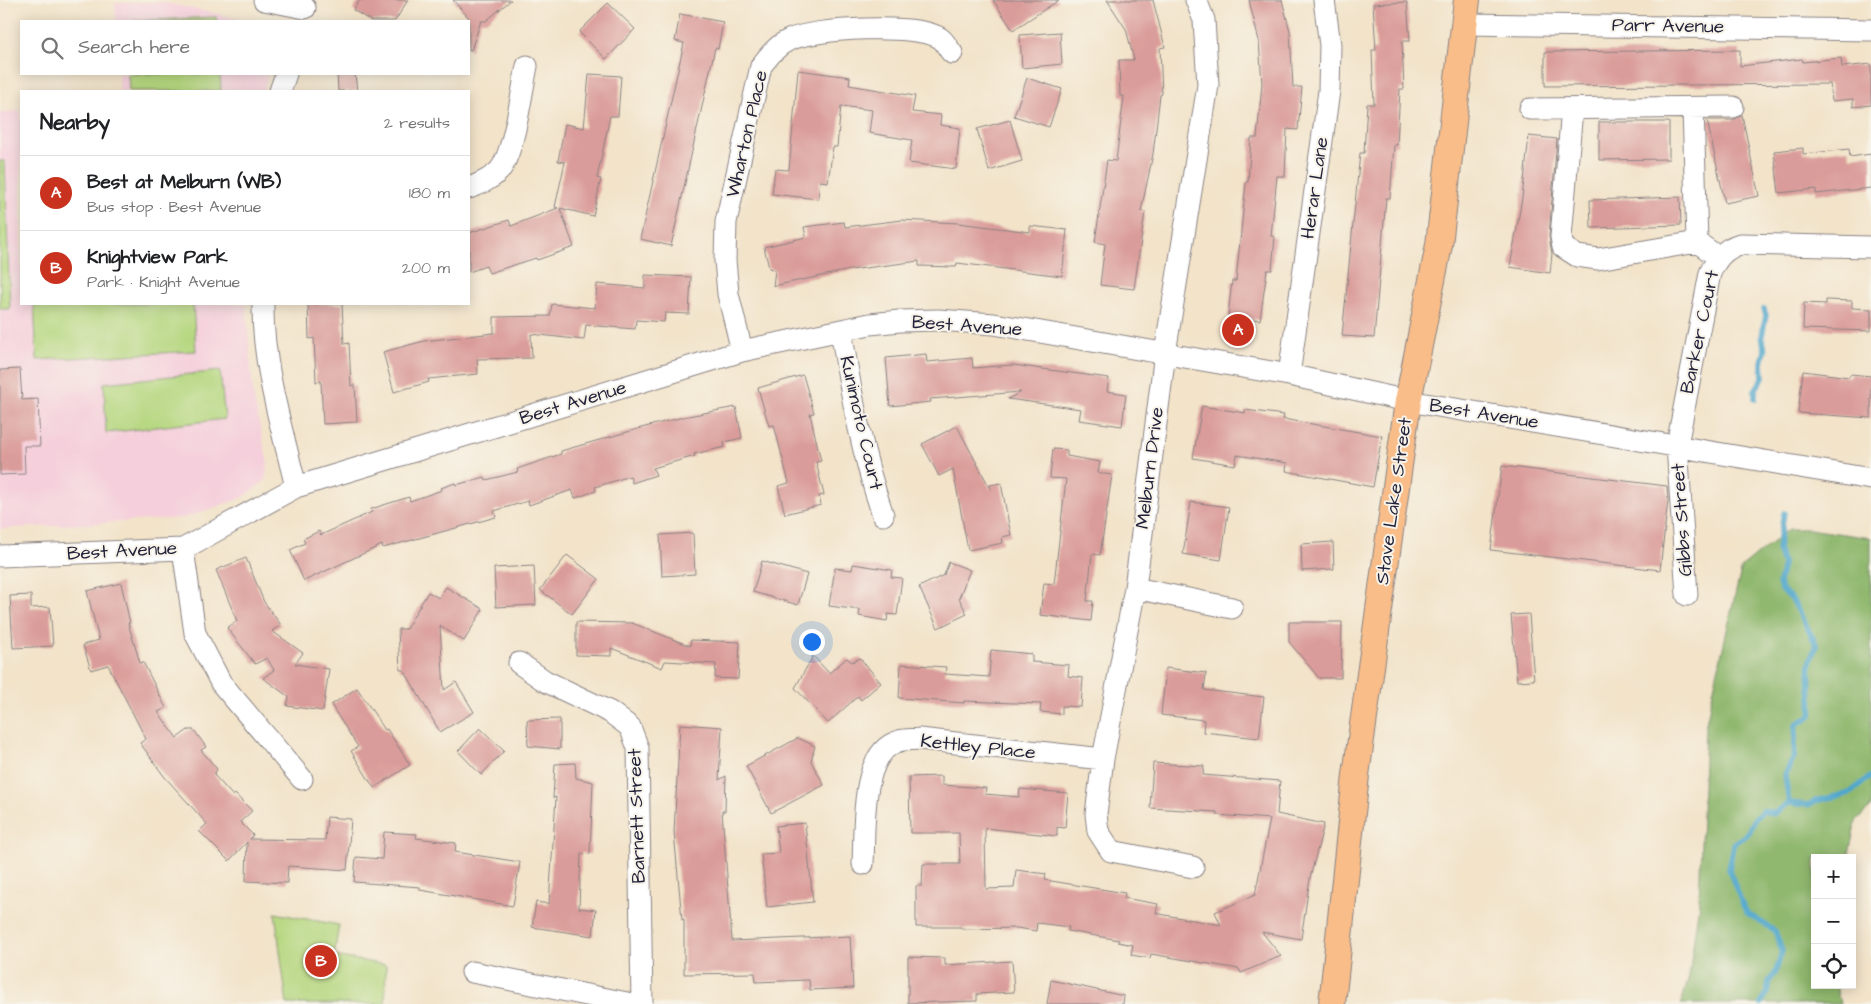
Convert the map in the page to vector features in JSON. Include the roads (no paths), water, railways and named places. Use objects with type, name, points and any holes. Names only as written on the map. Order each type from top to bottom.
[{"type":"main road","name":"Stave Lake Street","points":[[1332,1004],[1356,775],[1408,401],[1439,245],[1466,12]]},
{"type":"street","points":[[264,0],[306,10]]},
{"type":"street","name":"Melburn Drive","points":[[1193,867],[1111,850],[1098,831],[1096,814],[1103,759],[1135,588],[1165,353],[1208,85],[1204,20],[1196,0]]},
{"type":"street","name":"Herar Lane","points":[[1289,375],[1328,91],[1330,45],[1324,0]]},
{"type":"street","name":"Parr Avenue","points":[[1466,12],[1871,30]]},
{"type":"street","name":"Wharton Place","points":[[742,351],[728,294],[725,260],[726,222],[761,66],[773,50],[789,40],[812,34],[901,28],[922,30],[942,38],[952,53]]},
{"type":"street","points":[[470,188],[484,183],[500,170],[509,150],[527,66]]},
{"type":"street","points":[[280,90],[286,75]]},
{"type":"street","points":[[1530,109],[1733,107]]},
{"type":"street","points":[[1692,108],[1697,242]]},
{"type":"street","points":[[1572,109],[1561,238],[1563,247],[1576,256],[1598,259],[1697,242],[1718,257]]},
{"type":"street","name":"Barker Court","points":[[1677,445],[1710,273],[1718,257],[1729,247],[1740,244],[1871,248]]},
{"type":"street","points":[[263,305],[263,320],[276,409],[296,488]]},
{"type":"street","name":"Best Avenue","points":[[0,556],[183,550],[296,488],[742,351],[841,330],[900,321],[938,320],[994,324],[1289,375],[1408,401],[1871,479]]},
{"type":"street","name":"Kunimoto Court","points":[[841,330],[854,409],[868,473],[883,515]]},
{"type":"street","name":"Gibbs Street","points":[[1677,445],[1687,594]]},
{"type":"street","points":[[183,550],[196,633],[220,683],[302,779]]},
{"type":"street","points":[[1135,588],[1232,608]]},
{"type":"street","name":"Barnett Street","points":[[519,663],[545,681],[610,712],[630,727],[638,748],[642,1004]]},
{"type":"street","name":"Kettley Place","points":[[863,864],[869,781],[874,762],[885,749],[898,741],[918,739],[1103,759]]},
{"type":"street","points":[[472,972],[632,1004]]},
{"type":"waterway","points":[[1755,399],[1755,390],[1763,378],[1762,362],[1765,350],[1762,336],[1766,315],[1764,309]]},
{"type":"waterway","points":[[1761,1004],[1767,993],[1769,981],[1775,974],[1782,951],[1775,931],[1747,913],[1729,870],[1733,845],[1749,832],[1755,818],[1763,811],[1773,814],[1789,803],[1785,775],[1794,757],[1796,724],[1811,716],[1809,671],[1817,646],[1792,599],[1781,590],[1779,583],[1783,564],[1778,549],[1784,513]]},
{"type":"waterway","points":[[1789,803],[1808,805],[1815,801],[1850,793],[1871,776]]},
{"type":"place","name":"Best at Melburn (WB)","points":[[1238,330]]},
{"type":"place","name":"Knightview Park","points":[[321,961]]}]
